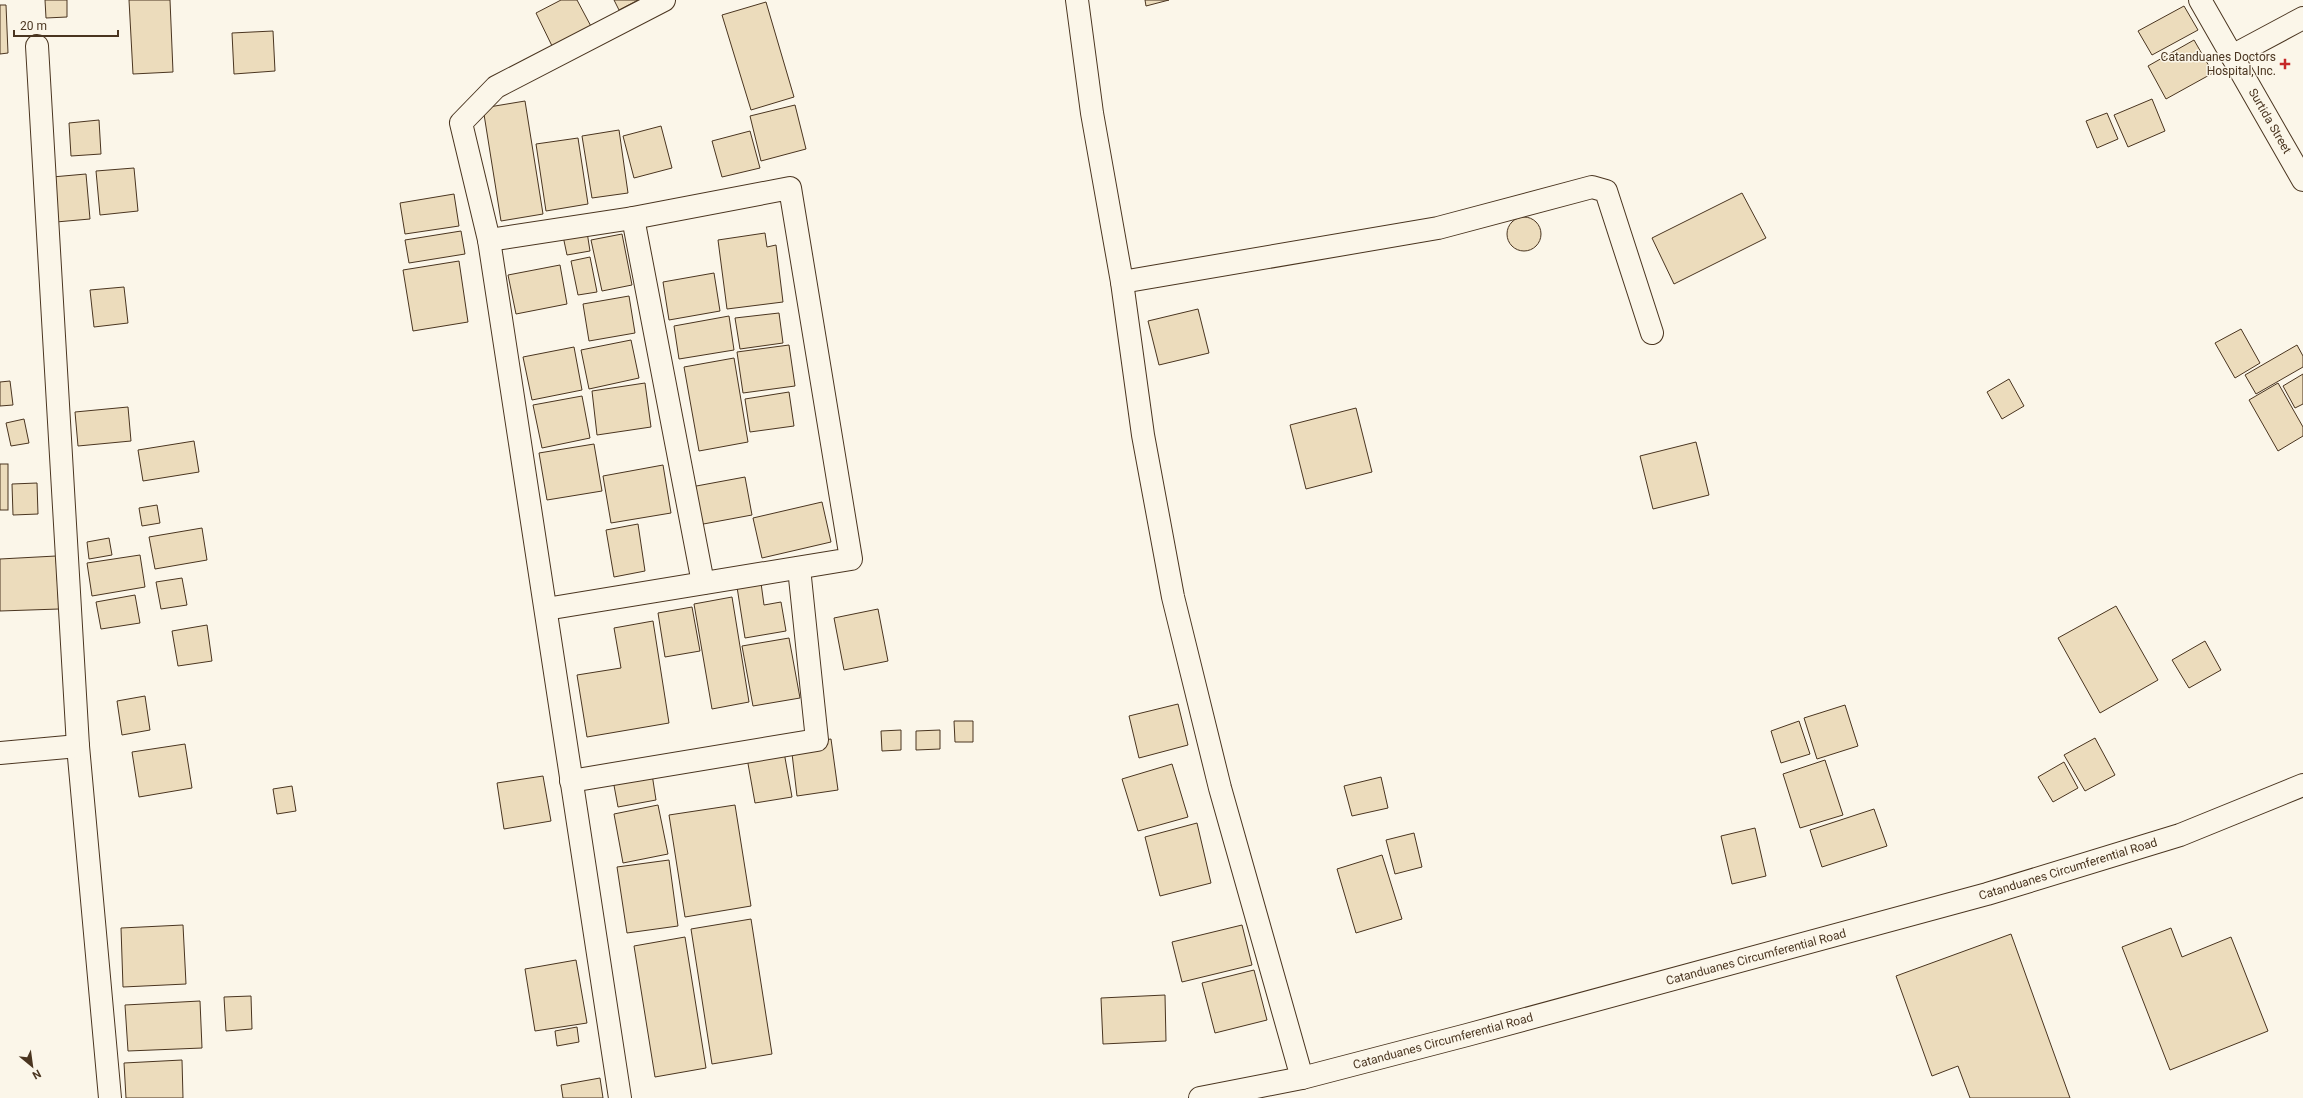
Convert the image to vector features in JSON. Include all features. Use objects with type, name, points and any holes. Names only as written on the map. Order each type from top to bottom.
[{"type":"street","points":[[620,1098],[489,240],[461,123],[496,87],[664,0]]},
{"type":"street","points":[[1077,0],[1092,113],[1122,282],[1143,435],[1173,597],[1220,788],[1302,1078]]},
{"type":"street","name":"Surtida Street","points":[[2200,0],[2303,180]]},
{"type":"street","points":[[2232,56],[2303,18]]},
{"type":"street","points":[[36,46],[78,746],[110,1098]]},
{"type":"street","points":[[1122,282],[1438,228],[1592,187],[1606,191],[1652,333]]},
{"type":"street","points":[[489,240],[633,218],[790,188],[851,559],[546,609]]},
{"type":"street","points":[[633,218],[703,583]]},
{"type":"street","points":[[571,780],[817,740],[798,568]]},
{"type":"street","points":[[0,753],[78,746]]},
{"type":"street","name":"Catanduanes Circumferential Road","points":[[1200,1098],[1302,1078],[1467,1036],[2051,875],[2180,834],[2303,785]]},
{"type":"building","points":[[45,0],[67,0],[67,17],[46,18]]},
{"type":"building","points":[[129,0],[170,0],[173,72],[133,74]]},
{"type":"building","points":[[561,0],[577,0],[593,30],[554,50],[536,13]]},
{"type":"building","points":[[614,0],[638,0],[619,10]]},
{"type":"building","points":[[1145,0],[1169,0],[1146,6]]},
{"type":"building","points":[[766,2],[794,97],[751,110],[722,15]]},
{"type":"building","points":[[0,5],[6,5],[8,53],[0,54]]},
{"type":"building","points":[[2184,6],[2198,30],[2152,55],[2138,31]]},
{"type":"building","points":[[273,31],[275,71],[234,74],[232,33]]},
{"type":"building","points":[[2194,40],[2213,73],[2166,99],[2148,66]]},
{"type":"building","points":[[2152,99],[2165,131],[2128,147],[2114,115]]},
{"type":"building","points":[[525,101],[543,214],[501,221],[483,108]]},
{"type":"building","points":[[795,105],[806,149],[761,161],[750,116]]},
{"type":"building","points":[[2107,113],[2118,139],[2097,148],[2086,121]]},
{"type":"building","points":[[99,120],[101,154],[71,156],[69,123]]},
{"type":"building","points":[[661,126],[672,168],[634,178],[623,136]]},
{"type":"building","points":[[619,130],[628,193],[592,198],[582,136]]},
{"type":"building","points":[[750,131],[760,168],[722,177],[712,141]]},
{"type":"building","points":[[578,138],[588,204],[546,211],[536,144]]},
{"type":"building","points":[[134,168],[138,211],[100,215],[96,171]]},
{"type":"building","points":[[86,174],[90,219],[56,222],[52,177]]},
{"type":"building","points":[[1742,193],[1766,238],[1674,284],[1652,238]]},
{"type":"building","points":[[454,194],[459,226],[405,234],[400,203]]},
{"type":"building","points":[[1521,217],[1527,217],[1531,218],[1538,224],[1541,234],[1540,241],[1534,248],[1527,251],[1521,251],[1517,250],[1510,244],[1507,237],[1507,231],[1508,227],[1514,220]]},
{"type":"building","points":[[461,231],[465,254],[409,263],[405,240]]},
{"type":"building","points":[[587,232],[590,251],[567,255],[563,236]]},
{"type":"building","points":[[765,233],[767,247],[776,245],[783,302],[727,309],[718,240]]},
{"type":"building","points":[[622,234],[632,285],[602,291],[591,240]]},
{"type":"building","points":[[590,257],[597,292],[578,295],[571,261]]},
{"type":"building","points":[[459,261],[468,322],[413,331],[403,270]]},
{"type":"building","points":[[560,265],[567,304],[516,314],[508,275]]},
{"type":"building","points":[[714,273],[720,311],[669,320],[663,282]]},
{"type":"building","points":[[124,287],[128,323],[94,327],[90,290]]},
{"type":"building","points":[[629,296],[635,333],[589,341],[583,304]]},
{"type":"building","points":[[1198,309],[1209,353],[1159,365],[1148,321]]},
{"type":"building","points":[[779,313],[783,343],[740,349],[735,318]]},
{"type":"building","points":[[729,316],[734,350],[679,359],[674,326]]},
{"type":"building","points":[[2241,329],[2260,363],[2235,378],[2215,343]]},
{"type":"building","points":[[631,340],[639,378],[589,389],[581,350]]},
{"type":"building","points":[[789,345],[795,386],[743,393],[737,352]]},
{"type":"building","points":[[2297,345],[2303,356],[2303,367],[2256,394],[2245,375]]},
{"type":"building","points":[[574,347],[582,390],[532,400],[523,357]]},
{"type":"building","points":[[734,358],[748,442],[699,451],[684,367]]},
{"type":"building","points":[[2303,374],[2303,404],[2295,408],[2283,386]]},
{"type":"building","points":[[2009,379],[2024,406],[2002,419],[1987,392]]},
{"type":"building","points":[[10,381],[13,405],[0,406],[0,382]]},
{"type":"building","points":[[645,383],[651,427],[597,435],[592,391]]},
{"type":"building","points":[[2278,383],[2303,427],[2303,436],[2278,451],[2249,400]]},
{"type":"building","points":[[789,392],[794,426],[750,432],[745,399]]},
{"type":"building","points":[[582,396],[590,438],[542,448],[533,405]]},
{"type":"building","points":[[128,407],[131,441],[78,446],[75,412]]},
{"type":"building","points":[[1356,408],[1372,472],[1306,489],[1290,425]]},
{"type":"building","points":[[24,419],[29,443],[11,446],[6,423]]},
{"type":"building","points":[[194,441],[199,472],[143,481],[138,450]]},
{"type":"building","points":[[1696,442],[1709,495],[1653,509],[1640,456]]},
{"type":"building","points":[[594,444],[602,491],[547,500],[539,453]]},
{"type":"building","points":[[0,464],[8,464],[8,510],[0,510]]},
{"type":"building","points":[[663,465],[671,513],[611,523],[603,476]]},
{"type":"building","points":[[745,477],[752,515],[698,525],[691,487]]},
{"type":"building","points":[[37,483],[38,514],[13,515],[12,484]]},
{"type":"building","points":[[822,502],[831,542],[762,558],[753,518]]},
{"type":"building","points":[[157,505],[160,523],[142,526],[139,508]]},
{"type":"building","points":[[638,524],[645,571],[614,577],[606,530]]},
{"type":"building","points":[[202,528],[207,560],[155,569],[149,537]]},
{"type":"building","points":[[109,538],[112,555],[89,559],[87,542]]},
{"type":"building","points":[[140,555],[145,587],[92,596],[87,563]]},
{"type":"building","points":[[56,556],[59,609],[0,611],[0,559]]},
{"type":"building","points":[[182,578],[187,605],[161,609],[156,582]]},
{"type":"building","points":[[761,583],[764,605],[781,602],[786,631],[745,638],[737,587]]},
{"type":"building","points":[[135,595],[140,623],[101,629],[96,602]]},
{"type":"building","points":[[732,597],[749,702],[712,709],[694,604]]},
{"type":"building","points":[[2116,606],[2158,680],[2100,713],[2058,638]]},
{"type":"building","points":[[692,607],[700,651],[665,657],[658,613]]},
{"type":"building","points":[[878,609],[888,661],[844,670],[834,618]]},
{"type":"building","points":[[653,621],[669,723],[587,737],[577,675],[621,668],[614,628]]},
{"type":"building","points":[[207,625],[212,661],[178,666],[172,631]]},
{"type":"building","points":[[789,638],[800,698],[753,706],[742,646]]},
{"type":"building","points":[[2205,641],[2221,670],[2189,688],[2172,660]]},
{"type":"building","points":[[145,696],[150,730],[122,735],[117,701]]},
{"type":"building","points":[[1178,704],[1188,745],[1139,758],[1129,716]]},
{"type":"building","points":[[1845,705],[1858,746],[1817,759],[1804,718]]},
{"type":"building","points":[[954,721],[973,721],[973,742],[955,742]]},
{"type":"building","points":[[1799,721],[1810,754],[1781,763],[1771,731]]},
{"type":"building","points":[[901,730],[901,750],[882,751],[881,731]]},
{"type":"building","points":[[940,730],[940,749],[916,750],[916,731]]},
{"type":"building","points":[[2095,738],[2115,775],[2085,791],[2064,755]]},
{"type":"building","points":[[831,739],[838,790],[797,796],[791,745]]},
{"type":"building","points":[[185,744],[192,788],[139,797],[132,752]]},
{"type":"building","points":[[784,752],[792,797],[755,803],[747,758]]},
{"type":"building","points":[[1825,760],[1843,815],[1800,828],[1783,774]]},
{"type":"building","points":[[2064,762],[2078,788],[2053,802],[2038,777]]},
{"type":"building","points":[[1172,764],[1188,817],[1138,831],[1122,779]]},
{"type":"building","points":[[652,774],[656,800],[618,807],[613,780]]},
{"type":"building","points":[[543,776],[551,821],[504,829],[497,783]]},
{"type":"building","points":[[1381,777],[1388,808],[1352,816],[1344,786]]},
{"type":"building","points":[[292,786],[296,811],[277,814],[273,789]]},
{"type":"building","points":[[658,805],[668,854],[623,863],[614,814]]},
{"type":"building","points":[[735,805],[751,906],[685,917],[669,815]]},
{"type":"building","points":[[1874,809],[1887,846],[1822,867],[1810,830]]},
{"type":"building","points":[[1197,823],[1211,883],[1160,896],[1145,837]]},
{"type":"building","points":[[1755,828],[1766,876],[1732,884],[1721,836]]},
{"type":"building","points":[[1414,833],[1422,867],[1395,874],[1386,840]]},
{"type":"building","points":[[1382,855],[1402,919],[1356,933],[1337,869]]},
{"type":"building","points":[[669,860],[678,926],[627,933],[617,867]]},
{"type":"building","points":[[751,919],[772,1054],[712,1064],[691,929]]},
{"type":"building","points":[[183,925],[186,984],[123,987],[121,928]]},
{"type":"building","points":[[1242,925],[1252,965],[1182,982],[1172,942]]},
{"type":"building","points":[[2171,928],[2182,957],[2231,937],[2268,1031],[2170,1070],[2122,947]]},
{"type":"building","points":[[2011,934],[2070,1098],[1970,1098],[1958,1066],[1932,1076],[1896,976]]},
{"type":"building","points":[[685,937],[706,1068],[655,1077],[634,946]]},
{"type":"building","points":[[576,960],[587,1023],[535,1031],[525,969]]},
{"type":"building","points":[[1254,970],[1267,1020],[1215,1033],[1202,983]]},
{"type":"building","points":[[1165,995],[1166,1041],[1103,1044],[1101,998]]},
{"type":"building","points":[[251,996],[252,1029],[226,1031],[224,997]]},
{"type":"building","points":[[200,1001],[202,1048],[128,1051],[125,1005]]},
{"type":"building","points":[[577,1027],[579,1042],[557,1046],[555,1031]]},
{"type":"building","points":[[182,1060],[183,1098],[126,1098],[124,1063]]},
{"type":"building","points":[[600,1078],[603,1098],[563,1098],[561,1085]]},
{"type":"place","name":"Catanduanes Doctors Hospital, Inc.","points":[[2285,64]]}]
